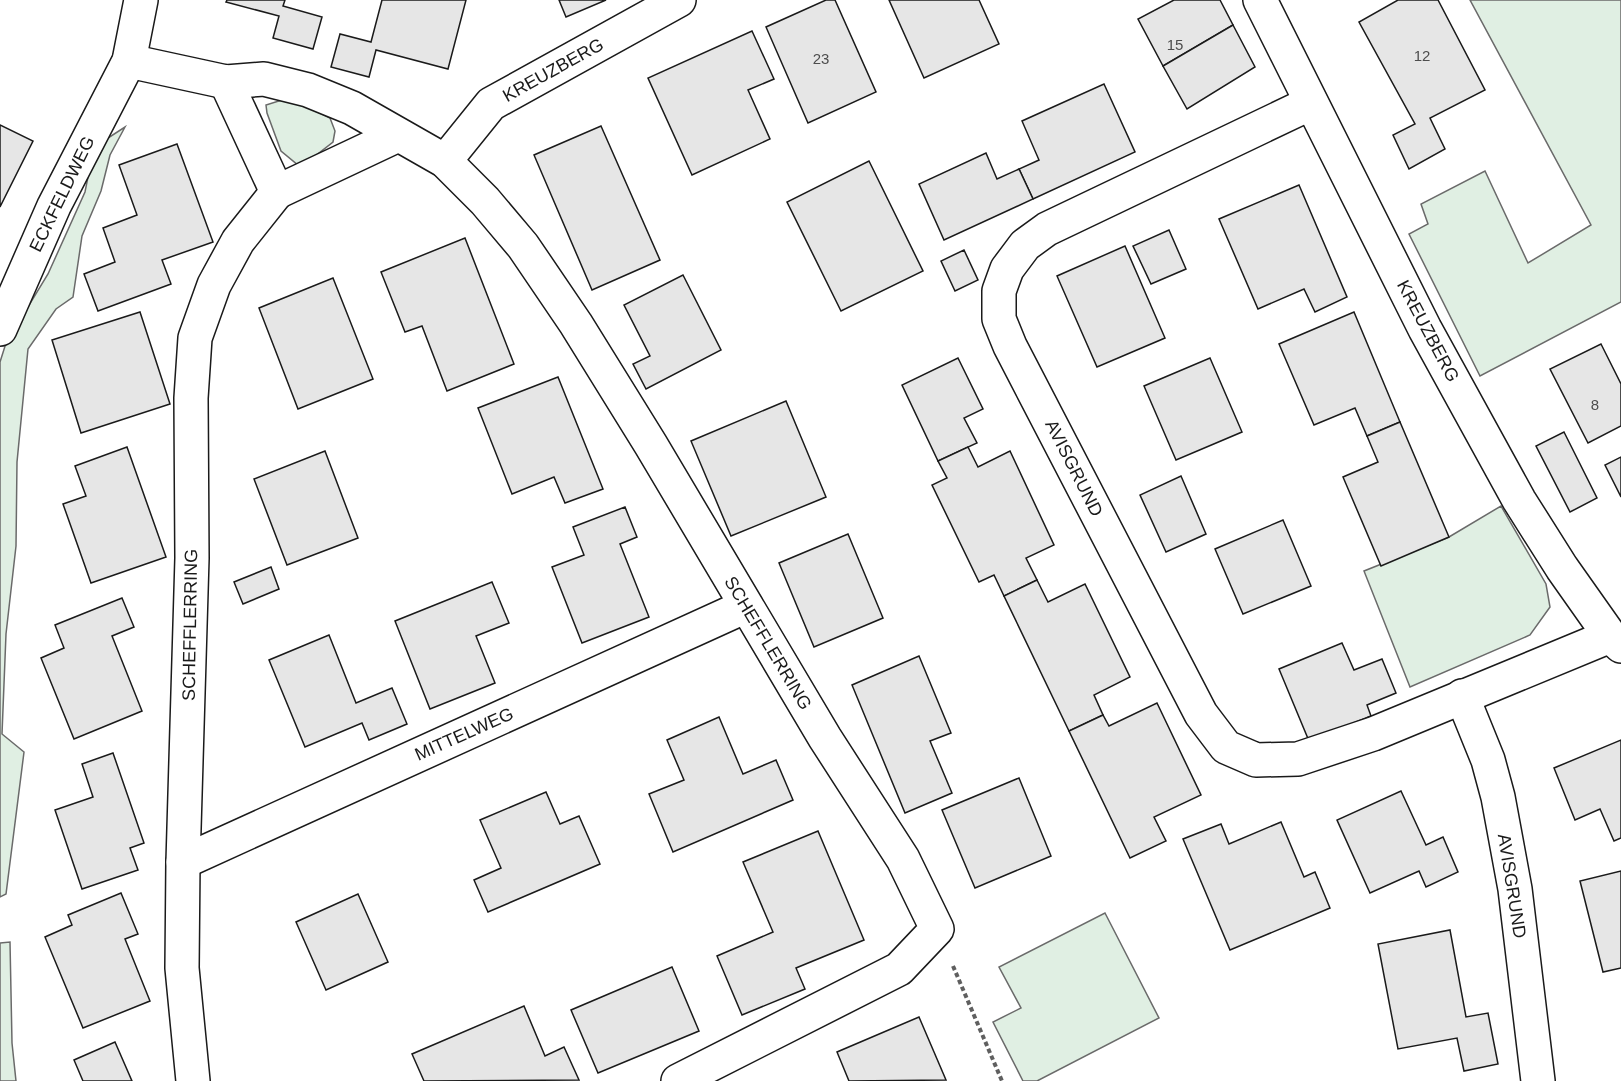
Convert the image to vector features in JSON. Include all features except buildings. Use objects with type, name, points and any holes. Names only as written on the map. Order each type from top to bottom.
[{"type":"street","name":"ECKFELDWEG","points":[[0,329],[54,206],[129,61],[141,0]]},
{"type":"street","name":"KREUZBERG","points":[[445,161],[491,104],[680,0]]},
{"type":"street","name":"KREUZBERG","points":[[1260,0],[1425,329],[1519,500],[1562,568],[1615,641]]},
{"type":"street","name":"SCHEFFLERRING","points":[[129,61],[226,82],[264,80],[308,90],[352,108],[445,161],[485,201],[523,246],[576,324],[651,445],[825,738],[903,859],[937,929]]},
{"type":"street","points":[[226,82],[277,192]]},
{"type":"street","name":"AVISGRUND","points":[[1311,103],[1047,229],[1024,245],[1007,269],[999,291],[999,319],[1010,346],[1201,714],[1226,747],[1256,760],[1298,759],[1373,734],[1462,696],[1615,641]]},
{"type":"street","name":"SCHEFFLERRING","points":[[193,1081],[182,968],[192,558],[191,398],[195,338],[214,285],[237,241],[277,192],[398,135]]},
{"type":"street","name":"MITTELWEG","points":[[183,862],[746,606]]},
{"type":"street","name":"AVISGRUND","points":[[1462,696],[1488,760],[1498,796],[1515,889],[1538,1081]]},
{"type":"street","points":[[678,1081],[899,969],[937,929]]},
{"type":"path","points":[[937,929],[1002,1081]]},
{"type":"green space","points":[[1470,0],[1621,0],[1621,302],[1480,376],[1409,234],[1428,224],[1421,204],[1485,171],[1528,263],[1591,225]]},
{"type":"green space","points":[[285,99],[330,118],[335,131],[333,142],[315,156],[298,165],[281,151],[267,113],[266,105]]},
{"type":"green space","points":[[125,127],[110,155],[101,191],[82,236],[73,297],[56,309],[28,349],[17,462],[16,546],[6,634],[2,734],[24,752],[6,894],[0,897],[0,362],[6,343],[48,274],[85,192],[94,147]]},
{"type":"green space","points":[[1501,506],[1546,584],[1550,607],[1530,635],[1410,687],[1364,571],[1449,537]]},
{"type":"green space","points":[[1105,913],[1159,1018],[1037,1081],[1023,1081],[993,1022],[1021,1008],[999,967]]},
{"type":"green space","points":[[10,942],[12,1043],[16,1081],[0,1081],[0,943]]}]
